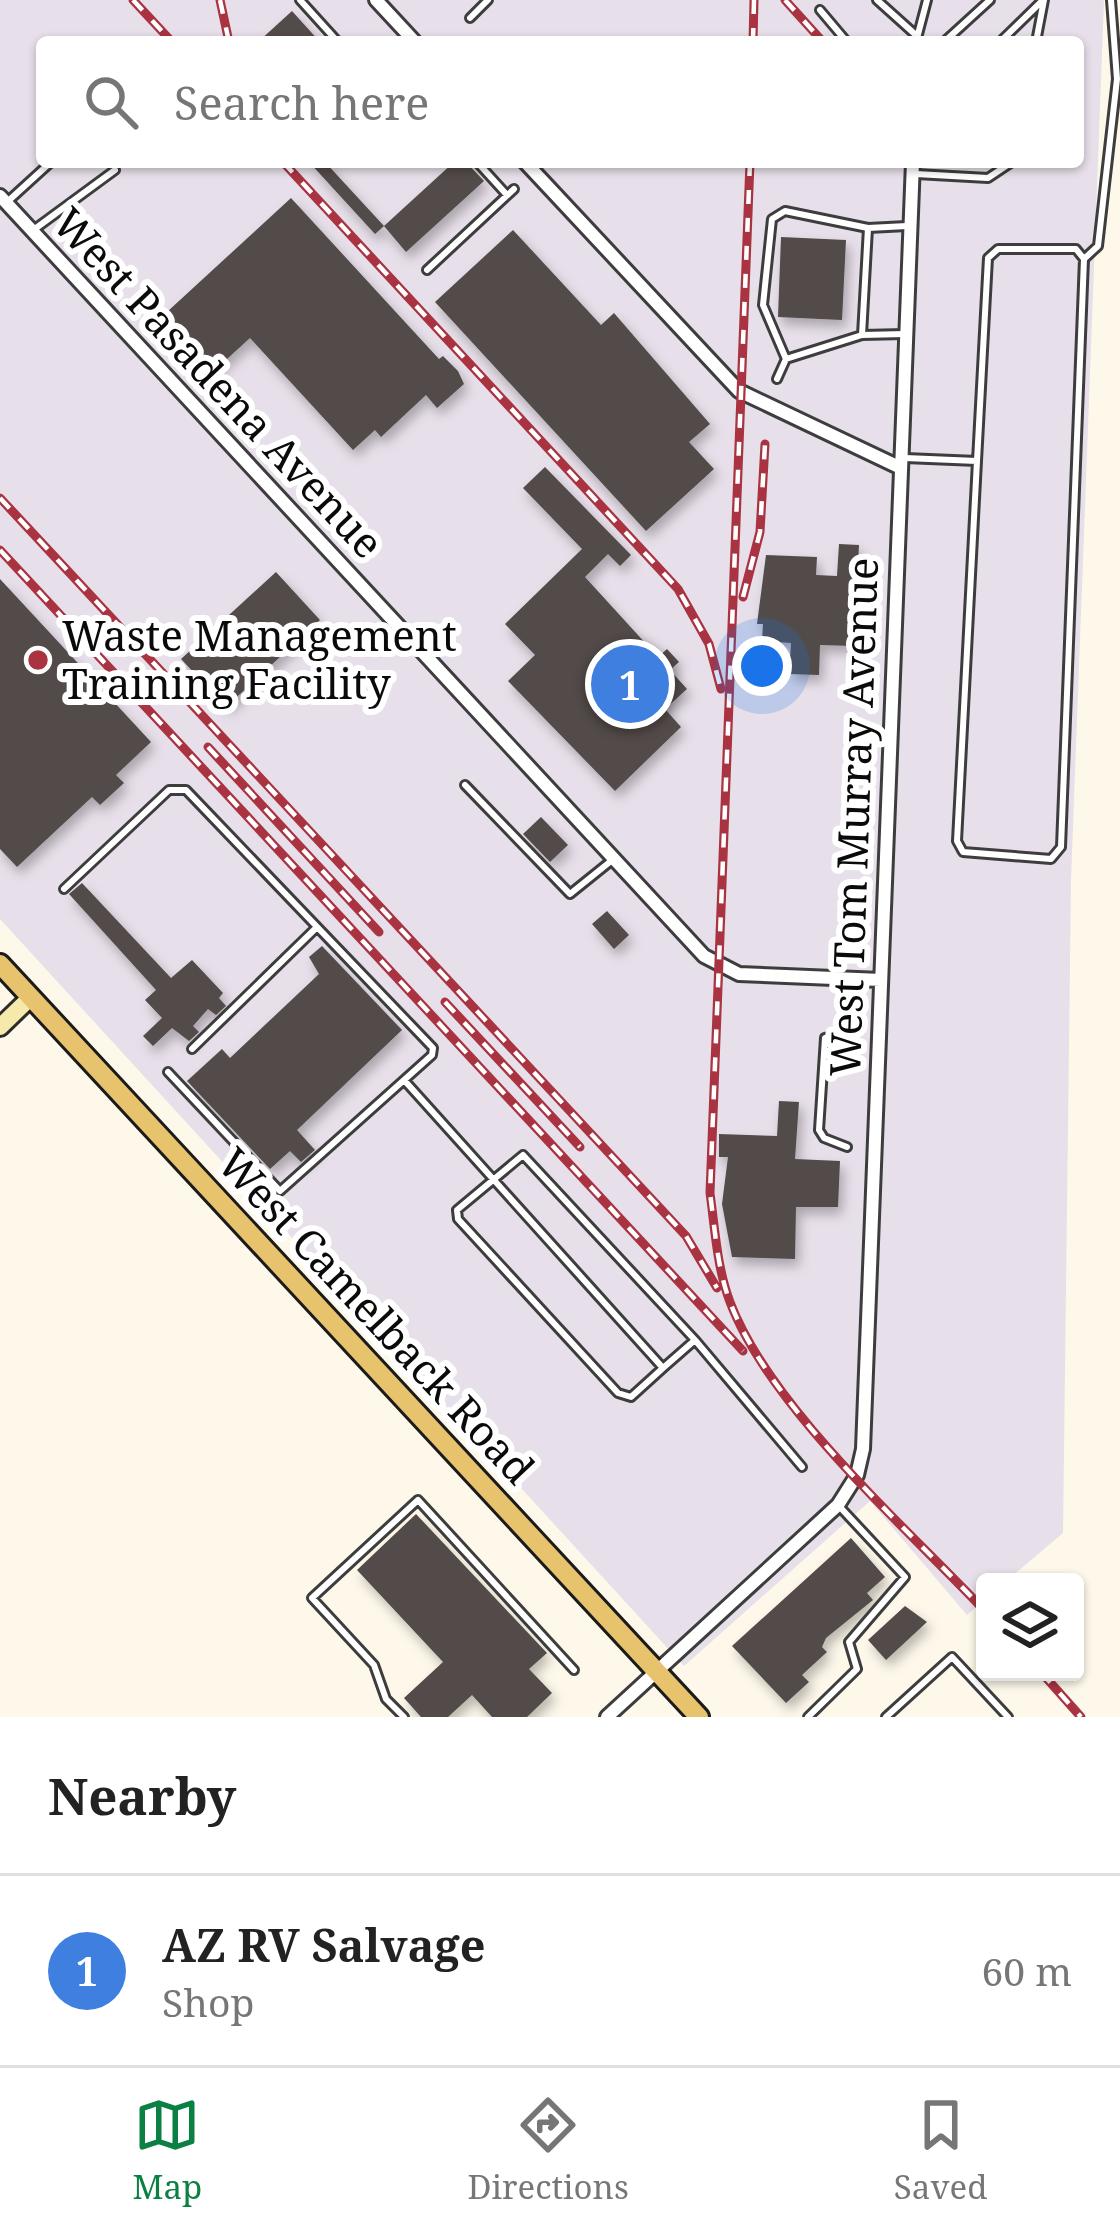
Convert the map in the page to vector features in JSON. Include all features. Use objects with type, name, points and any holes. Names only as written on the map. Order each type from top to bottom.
[{"type":"main road","name":"West Camelback Road","points":[[0,964],[699,1717]]},
{"type":"street","points":[[376,0],[409,36]]},
{"type":"street","points":[[531,168],[739,391],[901,463]]},
{"type":"street","name":"West Tom Murray Avenue","points":[[838,1505],[857,1475],[866,1412],[913,168]]},
{"type":"street","name":"West Pasadena Avenue","points":[[3,199],[717,966],[740,974],[881,980]]},
{"type":"street","points":[[0,1027],[32,997]]},
{"type":"street","points":[[607,1717],[838,1505]]},
{"type":"lane","points":[[300,0],[333,36]]},
{"type":"lane","points":[[470,18],[488,0]]},
{"type":"lane","points":[[877,0],[913,36]]},
{"type":"lane","points":[[917,36],[927,0]]},
{"type":"lane","points":[[950,36],[989,0]]},
{"type":"lane","points":[[1006,36],[1043,0]]},
{"type":"lane","points":[[1037,36],[1043,0]]},
{"type":"lane","points":[[1084,259],[1098,246],[1110,163],[1117,79],[1111,0]]},
{"type":"lane","points":[[820,10],[842,36]]},
{"type":"lane","points":[[3,199],[43,168]]},
{"type":"lane","points":[[428,270],[511,192],[484,168]]},
{"type":"lane","points":[[913,168],[988,178],[1003,168]]},
{"type":"lane","points":[[32,231],[115,170]]},
{"type":"lane","points":[[777,379],[786,359],[763,305],[772,219],[785,211],[868,228],[910,226]]},
{"type":"lane","points":[[862,335],[868,228]]},
{"type":"lane","points":[[998,249],[1076,249],[1084,259],[1061,847],[1051,859],[963,852],[957,842],[977,461],[988,258],[998,249]]},
{"type":"lane","points":[[786,359],[862,335],[905,334]]},
{"type":"lane","points":[[901,463],[977,461]]},
{"type":"lane","points":[[465,785],[570,894],[614,859]]},
{"type":"lane","points":[[64,889],[170,790],[192,794],[433,1048],[433,1055],[280,1191],[168,1072]]},
{"type":"lane","points":[[192,1049],[316,928]]},
{"type":"lane","points":[[847,1147],[834,1144],[819,1130],[825,1038],[854,1032]]},
{"type":"lane","points":[[404,1080],[663,1368]]},
{"type":"lane","points":[[695,1340],[631,1397],[618,1393],[458,1220],[458,1210],[516,1156],[529,1159],[695,1340],[802,1467]]},
{"type":"lane","points":[[404,1717],[386,1699],[374,1664],[312,1598],[418,1500],[574,1670]]},
{"type":"lane","points":[[808,1717],[857,1669],[849,1642],[904,1577],[838,1505]]},
{"type":"lane","points":[[886,1717],[952,1658],[1008,1717]]},
{"type":"shaded area","points":[[0,0],[1104,0],[1071,880],[1063,1533],[1016,1573],[976,1573],[976,1607],[967,1615],[870,1501],[684,1666],[0,919]]},
{"type":"building","points":[[292,11],[315,36],[265,36]]},
{"type":"building","points":[[314,168],[331,168],[384,226],[375,234]]},
{"type":"building","points":[[447,168],[472,168],[484,181],[406,252],[384,226]]},
{"type":"building","points":[[291,198],[439,359],[443,356],[458,371],[464,384],[437,408],[426,395],[381,437],[375,430],[353,450],[250,338],[206,378],[155,323]]},
{"type":"building","points":[[513,230],[601,325],[614,313],[710,424],[689,442],[714,469],[646,531],[435,302]]},
{"type":"building","points":[[781,237],[846,240],[842,320],[778,317]]},
{"type":"building","points":[[545,467],[631,555],[620,566],[608,554],[585,577],[658,657],[667,649],[679,662],[670,670],[687,689],[665,709],[681,727],[615,791],[508,681],[535,655],[505,624],[582,549],[523,488]]},
{"type":"building","points":[[839,544],[859,545],[854,646],[820,645],[819,675],[789,674],[791,643],[762,641],[763,624],[757,624],[766,555],[817,557],[816,575],[837,576]]},
{"type":"building","points":[[276,572],[320,620],[226,707],[181,659]]},
{"type":"building","name":"Waste Management Training Facility","points":[[0,579],[151,742],[116,775],[124,783],[100,805],[92,797],[17,867],[0,849]]},
{"type":"building","points":[[541,817],[568,845],[550,862],[523,834]]},
{"type":"building","points":[[82,883],[171,978],[192,960],[223,993],[219,998],[226,1006],[216,1015],[208,1009],[193,1026],[199,1032],[189,1041],[172,1028],[153,1046],[143,1036],[162,1018],[145,1000],[156,990],[69,894]]},
{"type":"building","points":[[607,911],[629,935],[614,949],[592,924]]},
{"type":"building","points":[[322,946],[402,1030],[297,1130],[315,1150],[301,1162],[290,1151],[270,1169],[187,1081],[222,1049],[230,1058],[319,974],[309,957]]},
{"type":"building","points":[[779,1101],[799,1102],[795,1159],[840,1161],[838,1207],[796,1207],[795,1259],[732,1257],[722,1204],[728,1157],[719,1157],[719,1134],[777,1136]]},
{"type":"building","points":[[416,1514],[547,1653],[529,1669],[552,1693],[527,1717],[492,1717],[472,1695],[448,1717],[421,1717],[404,1698],[443,1662],[357,1570]]},
{"type":"building","points":[[851,1538],[885,1577],[867,1593],[873,1600],[826,1638],[822,1647],[827,1652],[802,1675],[809,1682],[786,1703],[732,1646]]},
{"type":"building","points":[[905,1606],[927,1622],[886,1660],[868,1640]]},
{"type":"railway","points":[[133,0],[166,36]]},
{"type":"railway","points":[[220,0],[228,36]]},
{"type":"railway","points":[[753,36],[754,0]]},
{"type":"railway","points":[[785,0],[818,36]]},
{"type":"railway","points":[[289,168],[678,589],[709,644],[721,689]]},
{"type":"railway","points":[[750,168],[710,1193],[717,1248],[730,1302],[776,1383],[843,1465],[976,1602]]},
{"type":"railway","points":[[743,597],[760,532],[765,444]]},
{"type":"railway","points":[[0,498],[686,1236],[717,1288]]},
{"type":"railway","points":[[0,550],[743,1351]]},
{"type":"railway","points":[[208,747],[379,932]]},
{"type":"railway","points":[[445,1002],[580,1147]]},
{"type":"railway","points":[[1049,1681],[1081,1717]]},
{"type":"place","name":"Waste Management Training Facility","points":[[38,660]]},
{"type":"place","name":"AZ RV Salvage","points":[[630,684]]}]
